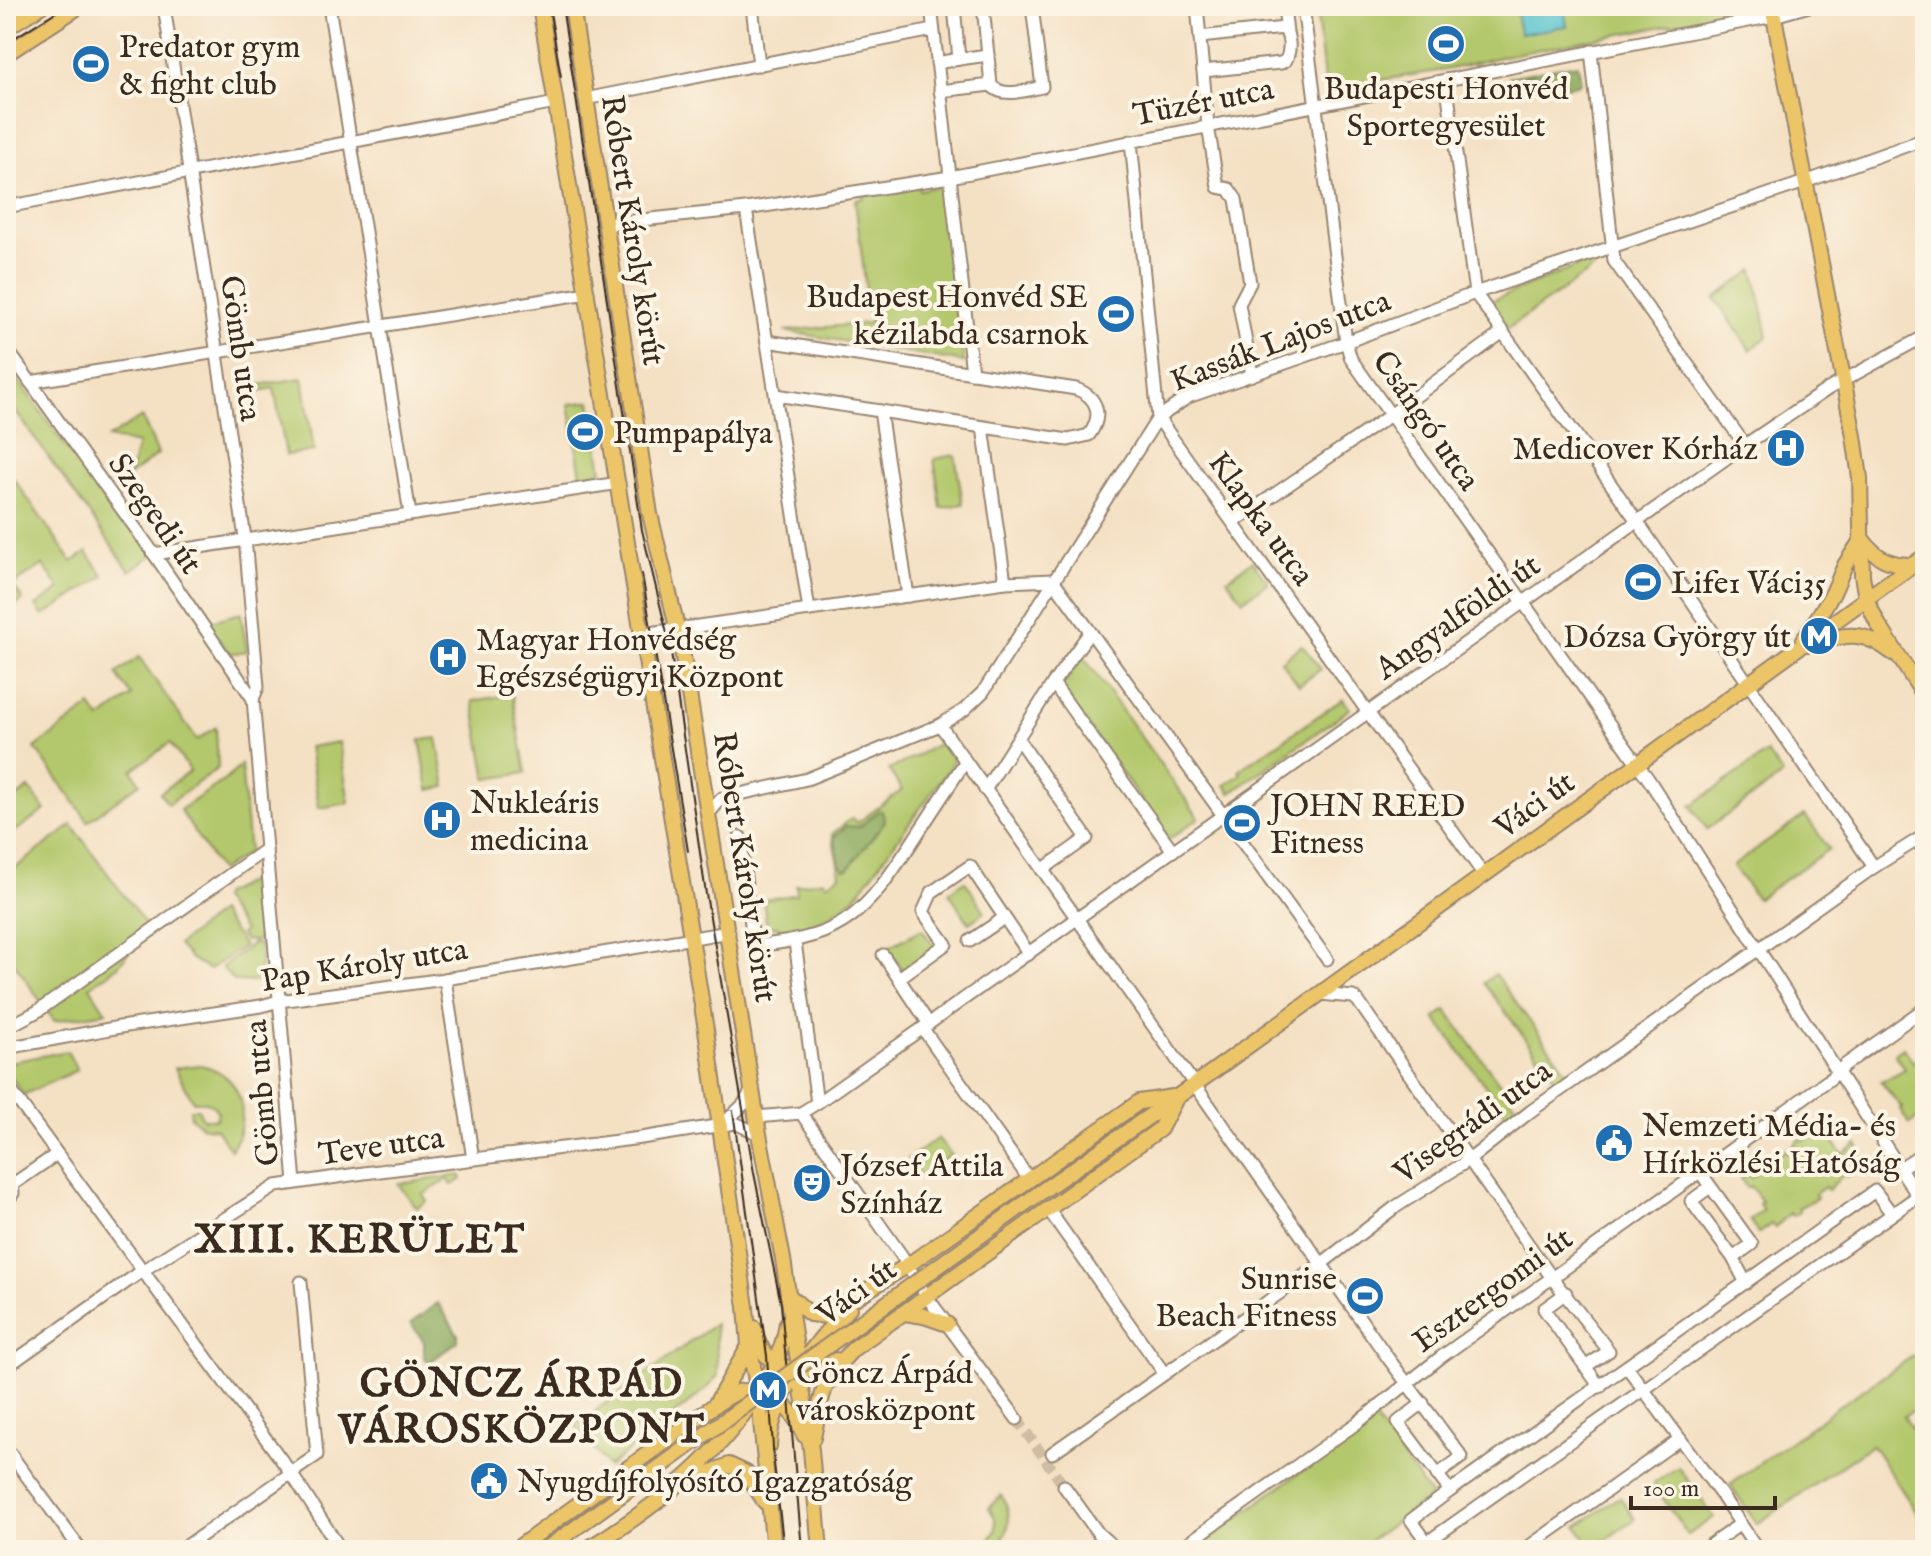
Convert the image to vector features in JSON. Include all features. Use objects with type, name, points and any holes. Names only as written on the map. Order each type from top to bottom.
[{"type":"main road","points":[[6,28],[41,6]]},
{"type":"main road","points":[[6,54],[80,6]]},
{"type":"main road","name":"Róbert Károly körút","points":[[540,6],[721,1126],[749,1346],[758,1392],[774,1550]]},
{"type":"main road","name":"Róbert Károly körút","points":[[572,6],[650,514],[678,628],[710,812],[759,1134],[788,1295],[811,1450],[820,1550]]},
{"type":"main road","points":[[1773,11],[1854,436],[1860,478],[1862,575],[1866,599],[1925,697]]},
{"type":"main road","points":[[1862,539],[1873,555],[1884,561],[1895,565],[1919,561]]},
{"type":"main road","points":[[1800,646],[1862,539]]},
{"type":"main road","name":"Váci út","points":[[545,1550],[1919,561]]},
{"type":"main road","points":[[1800,646],[1849,633],[1867,636],[1901,659]]},
{"type":"main road","name":"Váci út","points":[[863,1295],[1139,1102],[1177,1096]]},
{"type":"main road","name":"Váci út","points":[[811,1450],[825,1384],[853,1349],[1160,1129],[1177,1096]]},
{"type":"main road","points":[[788,1295],[804,1310],[826,1316],[863,1295]]},
{"type":"main road","points":[[586,1550],[673,1489],[714,1452],[738,1424],[776,1362],[785,1339],[788,1295]]},
{"type":"main road","points":[[768,1507],[769,1439],[779,1401],[799,1369],[840,1317],[863,1295]]},
{"type":"main road","points":[[746,1307],[759,1343],[767,1356],[776,1362],[799,1369],[823,1369],[853,1349]]},
{"type":"main road","points":[[905,1313],[947,1324]]},
{"type":"main road","points":[[715,1405],[749,1346]]},
{"type":"main road","points":[[515,1550],[715,1405],[738,1392],[758,1392],[779,1401],[799,1422],[811,1450]]},
{"type":"main road","points":[[673,1489],[705,1449],[703,1438],[695,1430],[676,1434]]},
{"type":"main road","points":[[673,1489],[729,1465],[746,1473],[768,1507]]},
{"type":"street","name":"Gömb utca","points":[[164,6],[245,538],[258,687],[253,699],[254,713],[295,1183]]},
{"type":"street","points":[[329,6],[410,514]]},
{"type":"street","points":[[752,6],[759,65]]},
{"type":"street","points":[[931,6],[972,373]]},
{"type":"street","points":[[954,6],[959,59]]},
{"type":"street","points":[[983,6],[991,85],[1004,93],[1042,87],[1032,6]]},
{"type":"street","points":[[1197,6],[1208,126],[1218,187],[1229,189],[1236,199],[1250,283],[1239,304],[1252,375]]},
{"type":"street","points":[[1203,71],[1286,60],[1289,53],[1284,6]]},
{"type":"street","name":"Csángó utca","points":[[1303,6],[1346,342],[1351,359],[1637,764],[1925,1207]]},
{"type":"street","name":"Tüzér utca","points":[[606,229],[613,223],[746,209],[950,177],[1809,6]]},
{"type":"street","points":[[1200,37],[1277,28],[1284,28],[1288,33]]},
{"type":"street","points":[[585,99],[933,30]]},
{"type":"street","points":[[1591,51],[1614,261],[1745,445]]},
{"type":"street","points":[[937,63],[988,55]]},
{"type":"street","points":[[1446,80],[1475,293],[1749,682],[1874,867]]},
{"type":"street","points":[[940,91],[991,85]]},
{"type":"street","points":[[6,207],[556,103]]},
{"type":"street","name":"Kassák Lajos utca","points":[[710,812],[722,798],[807,779],[940,725],[964,710],[983,692],[1158,418],[1188,397],[1475,293],[1925,139]]},
{"type":"street","points":[[1131,141],[1158,418]]},
{"type":"street","points":[[746,209],[809,610]]},
{"type":"street","points":[[30,382],[588,293]]},
{"type":"street","points":[[1234,522],[1389,416],[1503,332]]},
{"type":"street","name":"Angyalföldi út","points":[[757,1117],[801,1113],[817,1103],[1745,445],[1842,381],[1925,336]]},
{"type":"street","points":[[767,341],[1076,389],[1093,399],[1097,419],[1089,435],[1068,440],[776,395]]},
{"type":"street","name":"Szegedi út","points":[[6,348],[154,554],[253,699]]},
{"type":"street","points":[[880,411],[908,596]]},
{"type":"street","name":"Klapka utca","points":[[1158,418],[1484,875]]},
{"type":"street","points":[[983,427],[1005,582]]},
{"type":"street","points":[[154,554],[619,483]]},
{"type":"street","points":[[642,634],[1005,582],[1053,580],[1327,959]]},
{"type":"street","points":[[985,790],[1053,683],[1090,632]]},
{"type":"street","points":[[1053,683],[1173,851]]},
{"type":"street","points":[[940,725],[1406,1384],[1462,1457],[1437,1475]]},
{"type":"street","points":[[1018,739],[1087,838],[1042,870]]},
{"type":"street","points":[[740,837],[753,940],[761,945],[795,942],[847,920],[878,893],[965,762]]},
{"type":"street","name":"Visegrádi utca","points":[[1052,1453],[1321,1264],[1394,1208],[1469,1160],[1531,1111],[1759,948],[1925,835]]},
{"type":"street","points":[[6,1028],[38,1011],[266,849]]},
{"type":"street","points":[[899,978],[946,944],[923,912],[932,892],[970,866],[1029,954]]},
{"type":"street","points":[[970,941],[1004,918]]},
{"type":"street","name":"Pap Károly utca","points":[[6,1048],[279,1001],[445,979],[729,932]]},
{"type":"street","points":[[795,942],[817,1103]]},
{"type":"street","points":[[883,955],[926,1026],[1029,1179]]},
{"type":"street","points":[[445,979],[473,1159]]},
{"type":"street","points":[[1320,994],[1353,997],[1552,1278],[1609,1351],[1585,1367]]},
{"type":"street","name":"Esztergomi út","points":[[1178,1550],[1925,1008]]},
{"type":"street","points":[[6,1084],[291,1473],[341,1550]]},
{"type":"street","points":[[721,1126],[743,1105],[753,1088]]},
{"type":"street","points":[[801,1113],[908,1265],[927,1297],[1017,1419]]},
{"type":"street","name":"Teve utca","points":[[6,1367],[142,1271],[269,1189],[735,1123],[759,1134]]},
{"type":"street","points":[[1900,1168],[1925,1152]]},
{"type":"street","points":[[6,1204],[13,1193],[9,1188],[57,1154]]},
{"type":"street","points":[[1700,1172],[1752,1244],[1733,1258]]},
{"type":"street","points":[[1710,1187],[1691,1201],[1733,1258],[1746,1283]]},
{"type":"street","points":[[1427,1542],[1411,1520],[1875,1191],[1892,1214]]},
{"type":"street","points":[[1416,1550],[1918,1196]]},
{"type":"street","points":[[1048,1209],[1164,1373]]},
{"type":"street","name":"Váci út","points":[[923,1254],[927,1274],[945,1284]]},
{"type":"street","points":[[181,1550],[317,1455],[301,1282]]},
{"type":"street","name":"Esztergomi út","points":[[1566,1293],[1544,1309],[1600,1387]]},
{"type":"street","points":[[1627,1367],[1758,1550]]},
{"type":"street","points":[[1423,1403],[1398,1422],[1450,1491]]},
{"type":"street","points":[[1524,1550],[1680,1439]]},
{"type":"street","points":[[6,1448],[81,1550]]},
{"type":"street","points":[[1064,1486],[1098,1533],[1117,1550]]},
{"type":"street","points":[[1703,1550],[1739,1525]]},
{"type":"street","points":[[1098,1533],[1103,1550]]},
{"type":"green space","name":"Budapesti Honvéd Sportegyesület","points":[[1316,6],[1748,6],[1749,10],[1450,69],[1325,89]]},
{"type":"green space","points":[[1578,64],[1581,82],[1577,85],[1549,89],[1545,84],[1515,88],[1509,77]]},
{"type":"green space","points":[[918,185],[919,190],[941,186],[964,362],[784,331],[870,323],[855,200],[863,198],[863,195]]},
{"type":"green space","points":[[1597,258],[1600,264],[1503,332],[1483,304]]},
{"type":"green space","points":[[1754,270],[1768,336],[1750,350],[1715,298]]},
{"type":"green space","points":[[6,363],[114,514],[122,509],[154,554],[130,571],[6,398]]},
{"type":"green space","points":[[303,378],[314,451],[286,455],[274,388],[259,391],[258,385]]},
{"type":"green space","name":"Pumpapálya","points":[[591,401],[602,472],[581,475],[569,404]]},
{"type":"green space","points":[[142,417],[158,454],[129,476],[138,444],[108,438]]},
{"type":"green space","points":[[955,455],[963,504],[941,508],[934,459]]},
{"type":"green space","points":[[14,479],[72,562],[87,552],[104,576],[43,616],[36,606],[60,589],[43,565],[13,585],[23,600],[6,612],[6,485]]},
{"type":"green space","points":[[1252,561],[1268,582],[1243,600],[1227,579]]},
{"type":"green space","points":[[241,613],[247,651],[229,654],[207,622]]},
{"type":"green space","points":[[1302,645],[1321,669],[1299,685],[1281,661]]},
{"type":"green space","points":[[1083,656],[1199,818],[1169,839],[1061,688]]},
{"type":"green space","points":[[139,657],[197,740],[216,727],[218,768],[168,804],[160,793],[190,771],[170,743],[132,770],[140,783],[88,821],[35,748],[91,706],[100,719],[132,696],[116,674]]},
{"type":"green space","points":[[512,694],[526,773],[487,779],[473,701]]},
{"type":"green space","points":[[1343,699],[1350,709],[1231,793],[1225,785],[1241,774],[1239,770]]},
{"type":"green space","points":[[437,738],[446,787],[429,790],[420,740]]},
{"type":"green space","points":[[944,741],[954,757],[953,763],[860,891],[845,906],[808,927],[767,928],[763,900],[797,894],[796,885],[824,880],[827,884],[840,875],[832,834],[852,818],[857,823],[902,790],[889,770]]},
{"type":"green space","points":[[339,742],[349,803],[319,808],[309,747]]},
{"type":"green space","points":[[1767,753],[1783,775],[1707,829],[1691,806]]},
{"type":"green space","points":[[241,765],[249,852],[220,871],[180,810],[229,777]]},
{"type":"green space","points":[[29,788],[45,810],[6,838],[6,805]]},
{"type":"green space","points":[[882,811],[885,821],[848,869],[844,869],[840,865],[834,837],[846,826],[859,827]]},
{"type":"green space","points":[[1805,815],[1829,849],[1757,899],[1733,866]]},
{"type":"green space","points":[[72,825],[148,928],[118,966],[90,987],[106,1012],[54,1021],[6,951],[6,870],[9,873]]},
{"type":"green space","points":[[252,880],[258,884],[260,940],[245,941],[240,934],[244,931],[221,899],[223,894]]},
{"type":"green space","points":[[965,881],[985,912],[969,923],[949,892]]},
{"type":"green space","points":[[219,912],[244,946],[209,970],[190,958],[178,945]]},
{"type":"green space","points":[[922,929],[935,947],[903,970],[888,950],[889,947]]},
{"type":"green space","points":[[253,943],[259,944],[261,982],[233,981],[222,967]]},
{"type":"green space","points":[[1495,974],[1567,1072],[1556,1080],[1484,983]]},
{"type":"green space","points":[[1446,1010],[1517,1107],[1506,1114],[1435,1018]]},
{"type":"green space","points":[[1903,1048],[1913,1062],[1925,1054],[1925,1114],[1909,1124],[1900,1110],[1902,1108],[1881,1082],[1905,1069],[1895,1054]]},
{"type":"green space","points":[[67,1051],[77,1070],[23,1095],[6,1069],[11,1062]]},
{"type":"green space","points":[[200,1065],[226,1077],[240,1098],[241,1124],[231,1150],[216,1129],[201,1126],[191,1117],[190,1109],[198,1109],[203,1119],[216,1119],[218,1113],[208,1102],[193,1101],[175,1068]]},
{"type":"green space","points":[[1820,1124],[1843,1154],[1857,1144],[1864,1157],[1850,1168],[1852,1173],[1847,1177],[1844,1174],[1828,1190],[1825,1187],[1815,1194],[1817,1198],[1798,1208],[1800,1212],[1793,1216],[1790,1213],[1775,1228],[1771,1224],[1758,1234],[1750,1220],[1763,1210],[1759,1204],[1762,1201],[1741,1179],[1747,1174],[1751,1178],[1762,1169],[1760,1166],[1766,1162],[1769,1165],[1801,1138],[1804,1141]]},
{"type":"green space","points":[[938,1138],[951,1155],[921,1177],[908,1159]]},
{"type":"green space","points":[[460,1175],[462,1179],[452,1185],[448,1179],[423,1195],[427,1201],[417,1208],[398,1184]]},
{"type":"green space","points":[[438,1303],[458,1335],[458,1341],[430,1362],[424,1358],[424,1342],[411,1323]]},
{"type":"green space","points":[[715,1324],[718,1376],[704,1391],[608,1467],[576,1425]]},
{"type":"green space","points":[[1925,1348],[1925,1402],[1904,1416],[1925,1450],[1925,1525],[1872,1445],[1757,1524],[1730,1485]]},
{"type":"green space","points":[[1374,1418],[1431,1496],[1357,1550],[1193,1550]]},
{"type":"green space","points":[[1678,1467],[1714,1517],[1688,1535],[1653,1484]]},
{"type":"green space","points":[[1001,1495],[1008,1510],[1008,1526],[1002,1540],[989,1550],[986,1544],[996,1530],[995,1518],[989,1508]]},
{"type":"green space","points":[[1620,1497],[1635,1519],[1592,1549],[1577,1526]]},
{"type":"water","points":[[1515,6],[1564,6],[1567,26],[1520,34]]},
{"type":"tunnel","points":[[1017,1419],[1064,1486]]},
{"type":"tram line","points":[[6,43],[65,6]]},
{"type":"tram line","points":[[549,6],[561,77]]},
{"type":"tram line","points":[[562,6],[642,530],[670,646],[706,894],[754,1173],[781,1304],[802,1550]]},
{"type":"tram line","points":[[642,574],[688,851]]},
{"type":"tram line","points":[[733,1111],[767,1356],[784,1550]]},
{"type":"place","name":"Budapesti Honvéd Sportegyesület","points":[[1446,44]]},
{"type":"place","name":"Predator gym & fight club","points":[[91,64]]},
{"type":"place","name":"Budapest Honvéd SE kézilabda csarnok","points":[[1116,314]]},
{"type":"place","name":"Pumpapálya","points":[[585,432]]},
{"type":"place","name":"Medicover Kórház","points":[[1786,448]]},
{"type":"place","name":"Life1 Váci35","points":[[1643,582]]},
{"type":"place","name":"Dózsa György út","points":[[1819,636]]},
{"type":"place","name":"Magyar Honvédség Egészségügyi Központ","points":[[448,657]]},
{"type":"place","name":"Nukleáris medicina","points":[[442,820]]},
{"type":"place","name":"JOHN REED Fitness","points":[[1242,823]]},
{"type":"place","name":"Nemzeti Média- és Hírközlési Hatóság","points":[[1614,1143]]},
{"type":"place","name":"József Attila Színház","points":[[812,1183]]},
{"type":"place","name":"Sunrise Beach Fitness","points":[[1365,1296]]},
{"type":"place","name":"Göncz Árpád városközpont","points":[[768,1390]]},
{"type":"place","name":"Nyugdíjfolyósító Igazgatóság","points":[[489,1481]]},
{"type":"district","name":"XIII. KERÜLET","points":[[360,1238]]},
{"type":"district","name":"GÖNCZ ÁRPÁD VÁROSKÖZPONT","points":[[522,1405]]}]
